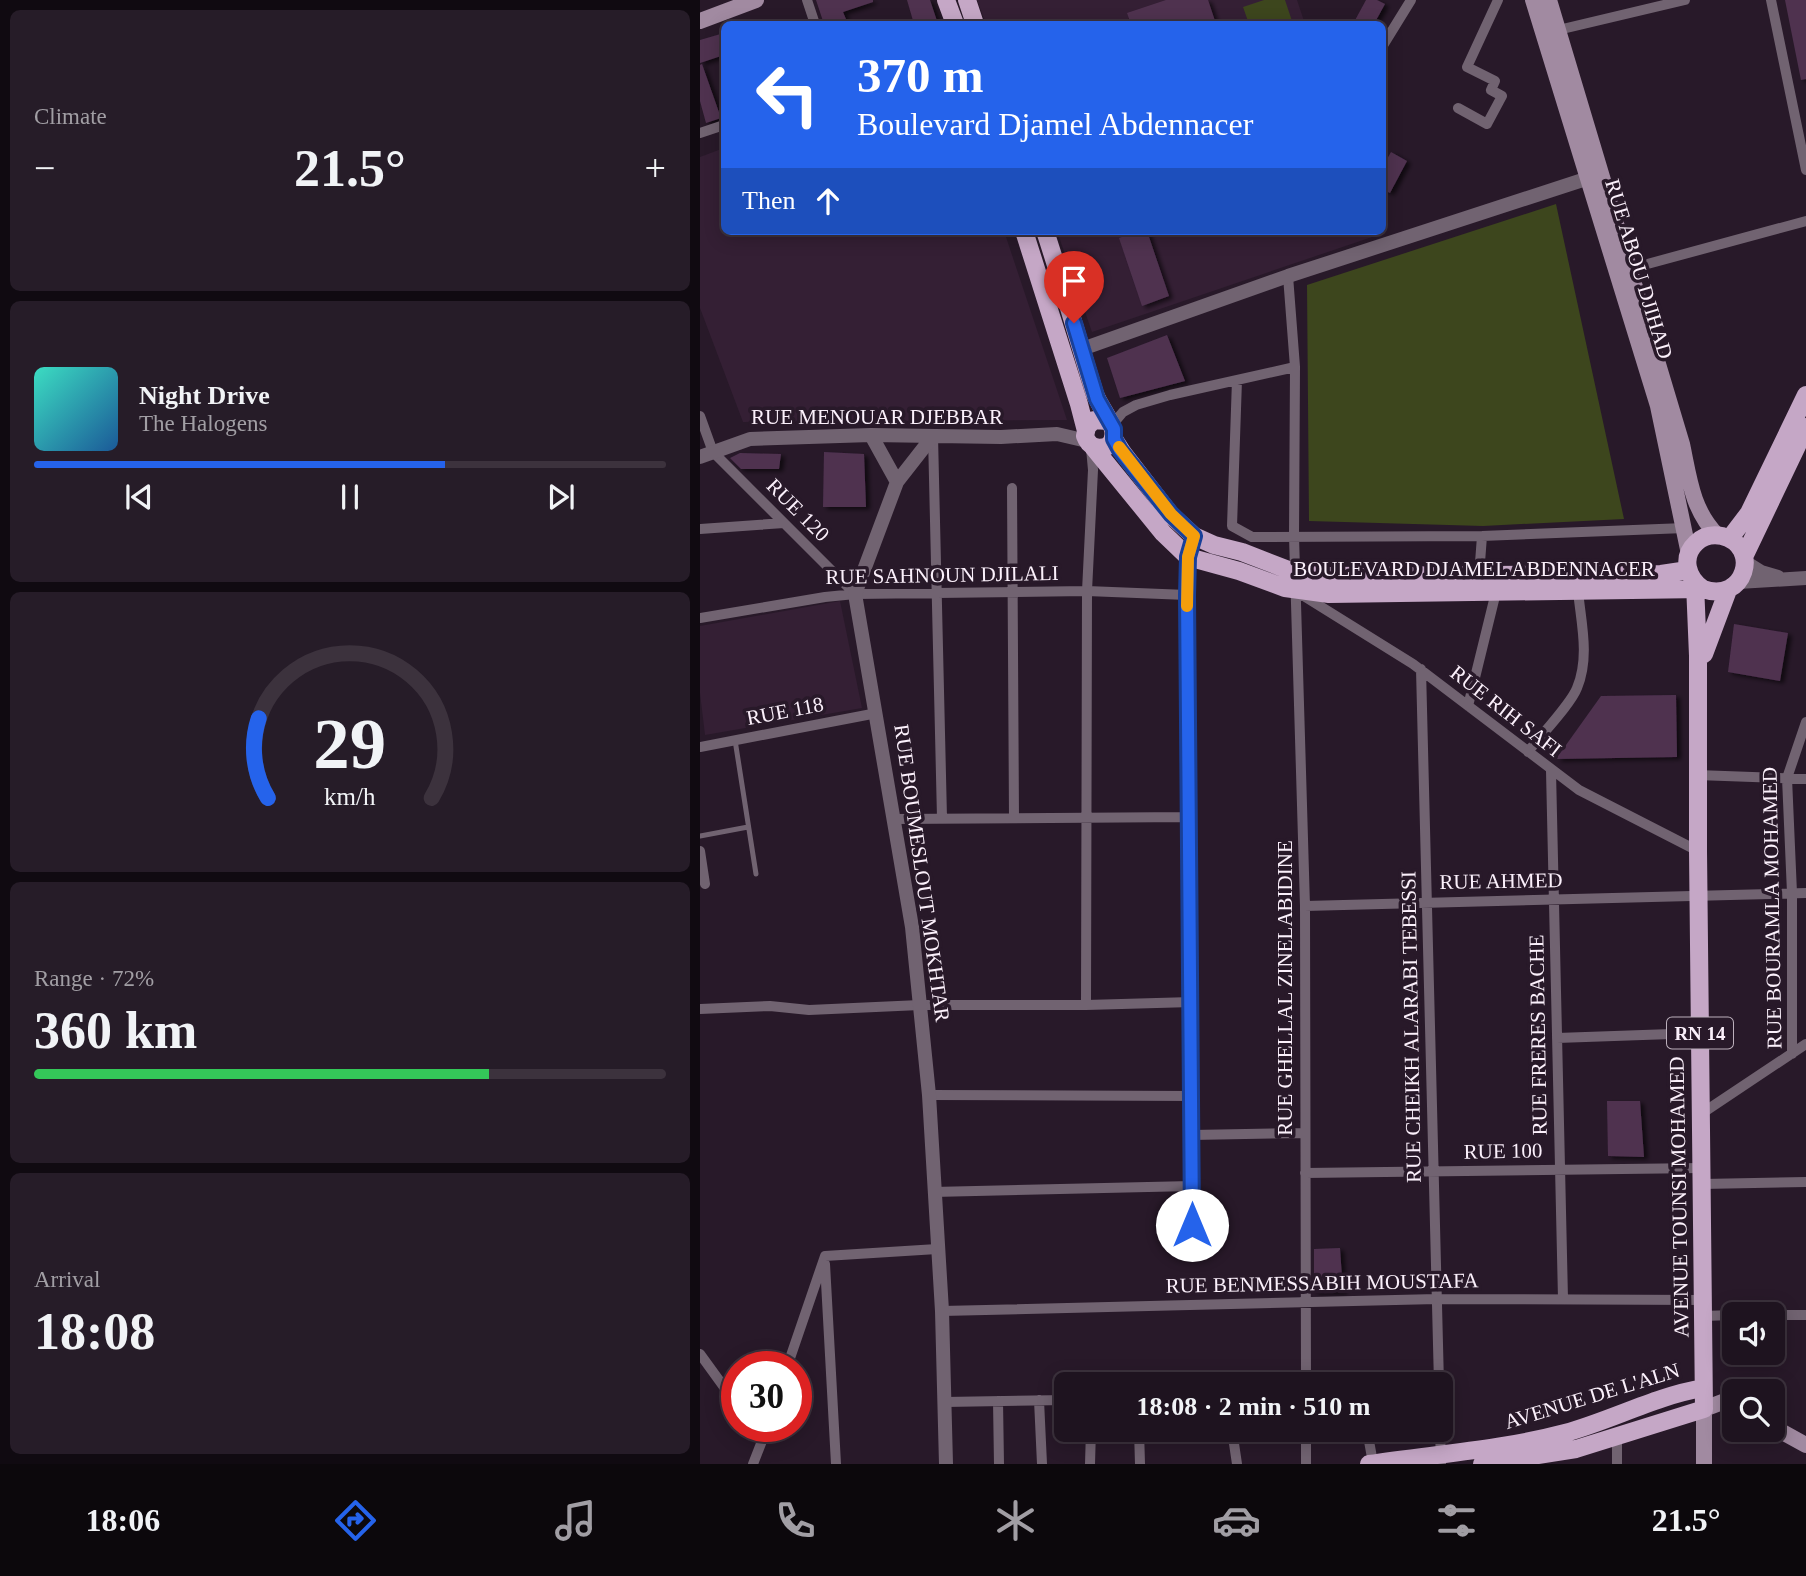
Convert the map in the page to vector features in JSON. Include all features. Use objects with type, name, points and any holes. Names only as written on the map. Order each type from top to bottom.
[{"type":"main road","points":[[700,21],[756,0]]},
{"type":"main road","points":[[946,0],[954,21]]},
{"type":"main road","points":[[967,0],[974,21]]},
{"type":"main road","name":"RUE ABOU DJIHAD","points":[[1533,0],[1552,32]]},
{"type":"main road","name":"RUE ABOU DJIHAD","points":[[1549,0],[1552,32],[1595,176],[1658,406],[1694,577]]},
{"type":"main road","name":"RUE ABOU DJIHAD","points":[[1595,176],[1629,269],[1682,444],[1695,501],[1703,519],[1723,536]]},
{"type":"main road","name":"BOULEVARD DJAMEL ABDENNACER","points":[[1026,235],[1096,433],[1163,533],[1188,557],[1239,571],[1297,582],[1328,576],[1668,573],[1694,577]]},
{"type":"main road","name":"BOULEVARD DJAMEL ABDENNACER","points":[[1047,235],[1097,399],[1096,433]]},
{"type":"main road","points":[[1040,278],[1049,268],[1059,271]]},
{"type":"main road","points":[[1806,395],[1749,513],[1723,536],[1700,540],[1694,577],[1719,593],[1733,586],[1743,575],[1745,559],[1806,427]]},
{"type":"main road","name":"BOULEVARD DJAMEL ABDENNACER","points":[[1096,433],[1122,453],[1171,514],[1194,536],[1214,545],[1242,552],[1297,582],[1329,594],[1577,591],[1694,577]]},
{"type":"main road","points":[[1723,536],[1741,549],[1745,559]]},
{"type":"main road","name":"AVENUE TOUNSI MOHAMED","points":[[1694,577],[1698,678],[1704,1464]]},
{"type":"main road","name":"AVENUE TOUNSI MOHAMED","points":[[1698,678],[1710,633],[1733,586]]},
{"type":"main road","points":[[1703,1388],[1722,1399]]},
{"type":"main road","name":"AVENUE DE L'ALN","points":[[1371,1464],[1441,1459],[1533,1441],[1599,1423],[1669,1397],[1703,1388]]},
{"type":"main road","points":[[1704,1409],[1722,1406]]},
{"type":"main road","name":"AVENUE DE L'ALN","points":[[1482,1464],[1576,1449],[1704,1409]]},
{"type":"main road","points":[[1785,1434],[1806,1445]]},
{"type":"street","points":[[807,0],[814,21]]},
{"type":"street","points":[[1386,41],[1411,0]]},
{"type":"street","points":[[1458,108],[1487,124],[1502,96],[1491,90],[1495,81],[1467,67],[1498,0]]},
{"type":"street","points":[[1552,32],[1685,0]]},
{"type":"street","points":[[1771,0],[1806,170]]},
{"type":"street","points":[[701,129],[721,126]]},
{"type":"street","points":[[1082,349],[1288,276],[1595,176]]},
{"type":"street","points":[[1629,269],[1806,221]]},
{"type":"street","name":"RUE GHELLAL ZINELABIDINE","points":[[1288,276],[1295,367],[1294,536],[1304,906],[1306,1372]]},
{"type":"street","points":[[1086,1005],[1087,592],[1096,433],[1136,405],[1295,367]]},
{"type":"street","points":[[1237,380],[1232,526],[1252,537],[1482,536],[1685,528]]},
{"type":"street","points":[[700,416],[707,455]]},
{"type":"street","name":"RUE MENOUAR DJEBBAR","points":[[707,455],[750,439],[1096,433]]},
{"type":"street","points":[[871,435],[897,482]]},
{"type":"street","points":[[855,594],[897,482],[933,436]]},
{"type":"street","points":[[933,436],[942,818]]},
{"type":"street","name":"RUE 120","points":[[707,455],[784,523],[855,594]]},
{"type":"street","points":[[1012,488],[1014,818]]},
{"type":"street","points":[[700,529],[784,523]]},
{"type":"street","points":[[1192,1225],[1187,595],[1188,557],[1194,536]]},
{"type":"street","points":[[1479,576],[1482,536]]},
{"type":"street","points":[[1745,559],[1761,572],[1786,579]]},
{"type":"street","points":[[1733,586],[1806,578]]},
{"type":"street","name":"RUE RIH SAFI","points":[[1297,582],[1422,670],[1579,790],[1698,851]]},
{"type":"street","points":[[1528,752],[1577,690],[1582,674],[1584,647],[1577,591]]},
{"type":"street","name":"RUE SAHNOUN DJILALI","points":[[700,618],[855,594],[1087,592],[1187,595]]},
{"type":"street","points":[[1468,706],[1496,592]]},
{"type":"street","name":"RUE BOUMESLOUT MOKHTAR","points":[[855,594],[912,927],[929,1095],[942,1311],[946,1464]]},
{"type":"street","name":"RUE CHEIKH ALARABI TEBESSI","points":[[1422,670],[1439,1372]]},
{"type":"street","name":"RUE 118","points":[[700,747],[877,713]]},
{"type":"street","name":"RUE BOURAMLA MOHAMED","points":[[1793,1054],[1792,893],[1787,778],[1806,722]]},
{"type":"street","name":"RUE FRERES BACHE","points":[[1551,771],[1563,1299]]},
{"type":"street","points":[[1697,775],[1806,779]]},
{"type":"street","points":[[894,819],[1189,817]]},
{"type":"street","points":[[700,851],[705,884]]},
{"type":"street","name":"RUE AHMED","points":[[1304,906],[1806,893]]},
{"type":"street","points":[[700,1009],[771,1006],[809,1010],[920,1004],[1086,1005],[1192,1002]]},
{"type":"street","points":[[1557,1038],[1700,1032]]},
{"type":"street","points":[[1701,1114],[1806,1044]]},
{"type":"street","points":[[929,1095],[1192,1096]]},
{"type":"street","points":[[1192,1135],[1305,1133]]},
{"type":"street","name":"RUE 100","points":[[1305,1173],[1560,1170],[1806,1182]]},
{"type":"street","points":[[933,1192],[1192,1186]]},
{"type":"street","points":[[825,1256],[937,1249]]},
{"type":"street","points":[[792,1351],[825,1256]]},
{"type":"street","points":[[825,1256],[836,1464]]},
{"type":"street","name":"RUE BENMESSABIH MOUSTAFA","points":[[942,1311],[1437,1299],[1563,1299],[1703,1308],[1722,1312]]},
{"type":"street","points":[[1785,1315],[1806,1315]]},
{"type":"street","points":[[700,1354],[721,1383]]},
{"type":"street","points":[[1039,1400],[1042,1464]]},
{"type":"street","points":[[945,1402],[1054,1400]]},
{"type":"street","points":[[998,1401],[999,1464]]},
{"type":"street","points":[[1617,1437],[1617,1464]]},
{"type":"street","points":[[753,1464],[762,1442]]},
{"type":"street","points":[[1090,1464],[1091,1442]]},
{"type":"street","points":[[1139,1442],[1140,1464]]},
{"type":"street","points":[[1234,1442],[1237,1464]]},
{"type":"street","points":[[1306,1442],[1306,1464]]},
{"type":"street","points":[[1368,1442],[1371,1464]]},
{"type":"lane","points":[[735,740],[756,874]]},
{"type":"lane","points":[[700,836],[748,827]]},
{"type":"shaded area","points":[[977,0],[1297,0],[1304,21],[985,21]]},
{"type":"shaded area","points":[[721,149],[721,235],[1005,235],[1067,420],[743,422],[700,308],[700,157]]},
{"type":"shaded area","points":[[1058,235],[1375,236],[1092,332]]},
{"type":"shaded area","points":[[840,601],[862,708],[705,735],[700,693],[700,626]]},
{"type":"green space","points":[[1264,0],[1285,0],[1292,21],[1248,21],[1243,7]]},
{"type":"green space","points":[[1556,204],[1624,519],[1483,526],[1309,521],[1307,285]]},
{"type":"building","points":[[816,0],[873,0],[843,12],[847,21],[823,21]]},
{"type":"building","points":[[907,0],[930,0],[937,21],[913,21]]},
{"type":"building","points":[[1166,0],[1208,0],[1215,21],[1130,21],[1127,13]]},
{"type":"building","points":[[1366,0],[1377,0],[1385,4],[1376,21],[1355,21]]},
{"type":"building","points":[[1785,0],[1806,0],[1806,79],[1801,80]]},
{"type":"building","points":[[721,34],[721,56],[700,63],[700,40]]},
{"type":"building","points":[[702,64],[721,118],[706,123],[700,101]]},
{"type":"building","points":[[1391,152],[1407,161],[1390,193],[1386,191],[1386,161]]},
{"type":"building","points":[[1128,235],[1148,235],[1169,296],[1142,306],[1119,238]]},
{"type":"building","points":[[1167,335],[1185,381],[1120,398],[1107,358]]},
{"type":"building","points":[[824,452],[864,454],[866,507],[823,507]]},
{"type":"building","points":[[740,453],[781,454],[779,469],[741,469],[730,458]]},
{"type":"building","points":[[1734,624],[1788,633],[1780,681],[1728,672]]},
{"type":"building","points":[[1676,695],[1677,757],[1556,759],[1601,696]]},
{"type":"building","points":[[1607,1101],[1640,1101],[1644,1157],[1608,1156]]},
{"type":"building","points":[[1340,1248],[1343,1292],[1314,1292],[1314,1249]]},
{"type":"slow traffic","points":[[1119,447],[1171,514],[1194,536],[1188,557],[1187,606]]},
{"type":"route","points":[[1074,323],[1097,399],[1114,429],[1114,439],[1120,450],[1182,527],[1194,536],[1188,557],[1187,595],[1192,1225]]}]
